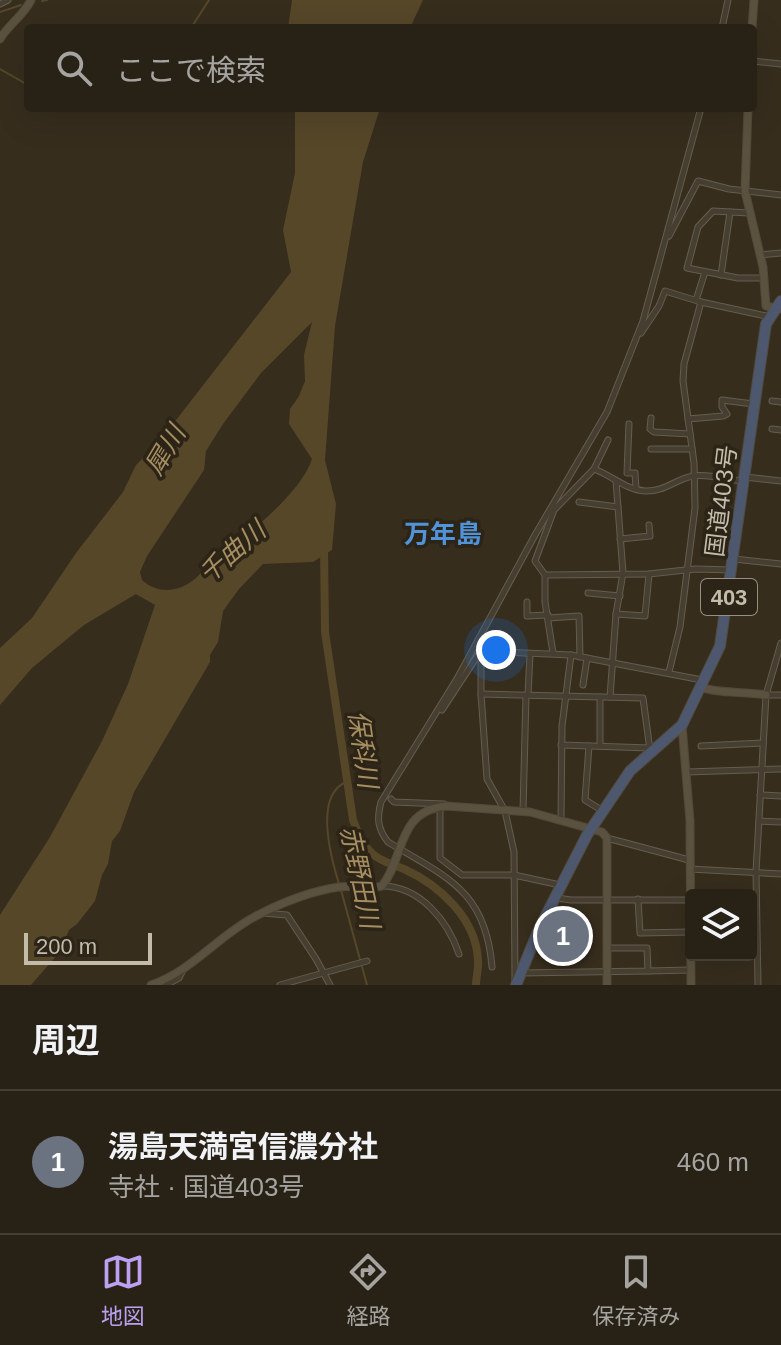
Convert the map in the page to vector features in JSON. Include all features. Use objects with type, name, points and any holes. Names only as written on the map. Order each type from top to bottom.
[{"type":"highway","name":"国道403号","points":[[516,985],[592,827],[630,771],[650,750],[682,725],[720,646],[766,320],[776,306]]},
{"type":"main road","points":[[0,39],[27,9],[31,0]]},
{"type":"main road","points":[[752,24],[754,0]]},
{"type":"main road","points":[[748,112],[745,191],[764,278],[776,306]]},
{"type":"main road","points":[[702,684],[713,692],[743,691],[766,695]]},
{"type":"main road","points":[[682,725],[690,821],[690,889]]},
{"type":"main road","points":[[151,985],[183,969],[210,946],[282,904],[340,887],[372,888],[384,884],[398,848],[412,824],[424,813],[440,807],[523,811],[602,832],[607,838],[607,985]]},
{"type":"main road","points":[[691,961],[691,985]]},
{"type":"street","points":[[0,4],[8,0]]},
{"type":"street","points":[[723,24],[728,0]]},
{"type":"street","points":[[757,61],[781,64]]},
{"type":"street","points":[[492,967],[480,917],[463,891],[445,875],[398,848],[381,833],[377,817],[381,802],[438,712],[597,433],[640,333],[700,112]]},
{"type":"street","points":[[664,247],[698,181],[781,195]]},
{"type":"street","points":[[749,213],[713,211],[698,227],[687,268],[721,275],[764,278]]},
{"type":"street","points":[[721,275],[730,212]]},
{"type":"street","points":[[760,255],[781,253]]},
{"type":"street","points":[[669,672],[680,627],[695,508],[692,449],[683,393],[684,364],[705,272]]},
{"type":"street","points":[[640,333],[659,306],[665,291],[766,320]]},
{"type":"street","points":[[688,419],[727,414],[722,400],[754,404]]},
{"type":"street","points":[[772,401],[781,402]]},
{"type":"street","points":[[651,418],[650,429],[654,432],[690,434]]},
{"type":"street","points":[[629,424],[627,473],[635,473],[636,489]]},
{"type":"street","points":[[772,429],[781,430]]},
{"type":"street","points":[[553,653],[545,602],[545,575],[535,561],[553,510],[594,469],[608,440]]},
{"type":"street","points":[[651,449],[692,449]]},
{"type":"street","points":[[594,469],[644,492],[694,475],[781,481]]},
{"type":"street","points":[[610,697],[616,614],[623,573],[616,481]]},
{"type":"street","points":[[579,502],[618,507]]},
{"type":"street","points":[[620,539],[650,536],[649,525]]},
{"type":"street","points":[[545,575],[649,574],[733,564],[781,564]]},
{"type":"street","points":[[616,614],[645,616],[649,574]]},
{"type":"street","points":[[588,593],[620,596]]},
{"type":"street","points":[[527,602],[527,616],[579,616],[583,685]]},
{"type":"street","points":[[756,889],[766,695],[781,643]]},
{"type":"street","points":[[438,712],[447,705],[481,651]]},
{"type":"street","points":[[481,651],[553,653],[614,661],[669,672],[702,684]]},
{"type":"street","points":[[481,651],[487,779],[505,811],[514,852],[513,967],[516,985]]},
{"type":"street","points":[[523,811],[530,654]]},
{"type":"street","points":[[561,819],[561,745],[571,655]]},
{"type":"street","points":[[481,694],[643,698],[650,750],[561,745]]},
{"type":"street","points":[[766,695],[781,695]]},
{"type":"street","points":[[600,697],[600,746]]},
{"type":"street","points":[[701,746],[763,743]]},
{"type":"street","points":[[589,746],[585,800],[603,811]]},
{"type":"street","points":[[686,772],[781,769]]},
{"type":"street","points":[[760,795],[781,796]]},
{"type":"street","points":[[391,799],[394,802],[425,805],[449,803],[455,807]]},
{"type":"street","points":[[440,807],[440,858],[462,875],[514,875],[561,886]]},
{"type":"street","points":[[759,821],[781,822]]},
{"type":"street","points":[[607,838],[689,865],[781,874]]},
{"type":"street","points":[[384,884],[408,890],[430,907],[447,927],[459,954]]},
{"type":"street","points":[[556,897],[571,900],[685,900]]},
{"type":"street","points":[[638,899],[640,933],[685,932]]},
{"type":"street","points":[[263,913],[287,915],[330,985]]},
{"type":"street","points":[[607,948],[647,948],[648,971]]},
{"type":"street","points":[[280,985],[367,961]]},
{"type":"street","points":[[756,961],[758,985]]},
{"type":"street","points":[[166,985],[179,978],[183,969]]},
{"type":"street","points":[[520,973],[691,970]]},
{"type":"water","points":[[292,0],[423,0],[412,24],[289,24]]},
{"type":"water","points":[[295,112],[379,112],[363,162],[335,326],[325,460],[336,504],[332,550],[313,562],[263,564],[239,589],[223,611],[218,642],[210,655],[210,662],[134,792],[120,831],[112,841],[108,864],[95,901],[69,930],[59,953],[31,985],[0,985],[0,915],[50,837],[102,741],[128,684],[155,605],[136,594],[84,625],[32,668],[0,705],[0,648],[32,618],[123,492],[136,465],[159,442],[291,272],[283,230],[295,173]],"holes":[[[312,322],[304,355],[305,381],[290,409],[289,424],[312,459],[294,489],[265,519],[191,582],[166,590],[150,586],[142,580],[140,572],[147,556],[204,470],[206,451],[223,424],[261,373]]]},
{"type":"waterway","points":[[42,1],[47,0]]},
{"type":"waterway","points":[[194,24],[209,0]]},
{"type":"waterway","points":[[0,12],[21,5]]},
{"type":"waterway","points":[[0,69],[24,83]]},
{"type":"waterway","name":"保科川","points":[[324,546],[325,632],[353,820],[371,852],[430,884],[463,917],[476,945],[476,985]]},
{"type":"waterway","name":"赤野田川","points":[[339,884],[329,844],[328,814],[336,789],[346,782]]},
{"type":"waterway","name":"赤野田川","points":[[341,890],[367,985]]},
{"type":"place","name":"湯島天満宮信濃分社","points":[[563,936]]},
{"type":"district","name":"万年島","points":[[443,534]]},
{"type":"water label","name":"犀川","points":[[165,450]]},
{"type":"water label","name":"千曲川","points":[[232,552]]}]
